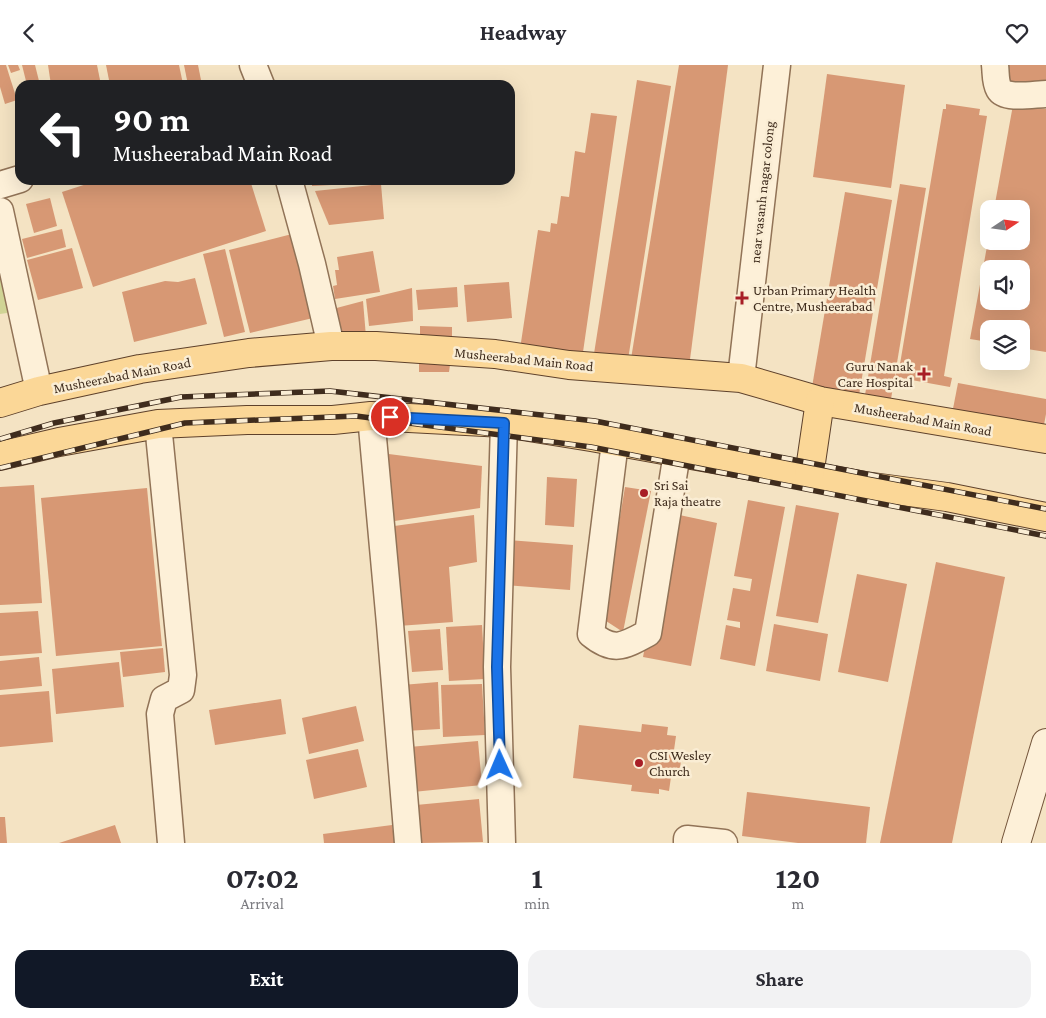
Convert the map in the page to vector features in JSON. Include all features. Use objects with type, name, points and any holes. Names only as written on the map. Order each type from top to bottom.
[{"type":"main road","name":"Musheerabad Main Road","points":[[0,403],[39,391],[140,369],[249,353],[331,346],[376,346],[495,354],[569,365],[741,378],[820,401],[1046,439]]},
{"type":"main road","points":[[809,476],[820,401]]},
{"type":"main road","points":[[0,456],[59,442],[158,424],[334,419],[371,416],[504,423],[866,486],[947,497],[1046,517]]},
{"type":"main road","points":[[1016,843],[1046,743]]},
{"type":"street","points":[[253,65],[259,80]]},
{"type":"street","name":"near vasanh nagar colong","points":[[741,378],[777,65]]},
{"type":"street","points":[[995,65],[997,84],[1000,92],[1006,96],[1046,94]]},
{"type":"street","points":[[0,185],[15,180]]},
{"type":"street","points":[[290,185],[312,264],[331,346]]},
{"type":"street","points":[[0,211],[39,391]]},
{"type":"street","points":[[371,416],[408,843]]},
{"type":"street","points":[[502,843],[497,667],[504,423]]},
{"type":"street","points":[[158,424],[183,675],[181,690],[164,699],[160,715],[171,843]]},
{"type":"street","points":[[615,442],[591,634],[599,641],[610,646],[625,645],[648,633],[677,453]]},
{"type":"street","points":[[687,843],[688,839],[724,843]]},
{"type":"green space","points":[[0,236],[11,298],[7,313],[0,314]]},
{"type":"building","points":[[0,65],[6,65],[15,94],[15,101],[5,104],[0,87]]},
{"type":"building","points":[[8,65],[18,65],[20,70],[11,73]]},
{"type":"building","points":[[22,65],[35,65],[39,80],[26,80]]},
{"type":"building","points":[[48,65],[97,65],[100,80],[50,80]]},
{"type":"building","points":[[106,65],[179,65],[182,80],[109,80]]},
{"type":"building","points":[[184,65],[198,65],[201,80],[187,80]]},
{"type":"building","points":[[679,65],[728,65],[688,375],[630,365]]},
{"type":"building","points":[[1009,65],[1046,65],[1046,88],[1011,91]]},
{"type":"building","points":[[827,74],[905,85],[891,188],[813,177]]},
{"type":"building","points":[[637,80],[671,86],[627,366],[593,360]]},
{"type":"building","points":[[946,104],[980,109],[979,115],[987,116],[944,376],[952,378],[950,387],[895,377],[897,369],[899,370],[943,109],[946,109]]},
{"type":"building","points":[[1013,105],[1046,109],[1046,352],[1030,349],[1030,320],[980,320],[980,341],[970,339],[980,285],[980,310],[1030,310],[1030,260],[985,260],[986,250],[1030,250],[1030,200],[996,200]]},
{"type":"building","points":[[591,113],[617,116],[582,359],[520,349],[538,230],[550,232],[551,223],[557,224],[561,196],[569,197],[575,151],[585,153]]},
{"type":"building","points":[[900,184],[926,188],[890,405],[864,401]]},
{"type":"building","points":[[84,185],[252,185],[266,231],[93,287],[62,192]]},
{"type":"building","points":[[381,185],[384,219],[329,225],[315,191]]},
{"type":"building","points":[[845,192],[892,200],[858,401],[811,393]]},
{"type":"building","points":[[50,198],[57,226],[34,233],[26,204]]},
{"type":"building","points":[[62,229],[66,247],[27,258],[22,239]]},
{"type":"building","points":[[292,234],[313,318],[250,333],[229,250]]},
{"type":"building","points":[[72,248],[83,288],[38,300],[27,260]]},
{"type":"building","points":[[225,249],[245,332],[224,337],[203,254]]},
{"type":"building","points":[[373,251],[380,292],[335,299],[333,286],[337,285],[335,270],[339,270],[337,257]]},
{"type":"building","points":[[195,278],[207,324],[134,342],[122,292],[165,281],[178,282]]},
{"type":"building","points":[[509,282],[512,318],[467,322],[464,285]]},
{"type":"building","points":[[457,287],[458,307],[418,310],[416,290]]},
{"type":"building","points":[[412,288],[413,321],[369,326],[366,299]]},
{"type":"building","points":[[363,301],[366,337],[332,337],[329,310]]},
{"type":"building","points":[[420,326],[452,327],[452,343],[420,343]]},
{"type":"building","points":[[419,352],[450,365],[449,372],[419,372]]},
{"type":"building","points":[[958,383],[1046,399],[1046,414],[1042,435],[951,419]]},
{"type":"building","points":[[381,453],[482,466],[480,508],[388,522]]},
{"type":"building","points":[[547,477],[577,479],[574,527],[545,525]]},
{"type":"building","points":[[34,485],[42,603],[0,605],[0,487]]},
{"type":"building","points":[[625,487],[651,491],[623,632],[603,619]]},
{"type":"building","points":[[147,488],[162,646],[56,656],[41,498]]},
{"type":"building","points":[[748,500],[785,507],[755,666],[720,659],[726,625],[740,628],[740,622],[727,620],[733,588],[750,591],[752,579],[734,576]]},
{"type":"building","points":[[796,505],[839,513],[818,623],[776,616]]},
{"type":"building","points":[[670,513],[717,523],[691,666],[643,657]]},
{"type":"building","points":[[474,515],[477,562],[449,567],[453,622],[398,626],[387,527]]},
{"type":"building","points":[[507,540],[573,545],[570,590],[504,585]]},
{"type":"building","points":[[936,562],[1005,577],[952,843],[880,843]]},
{"type":"building","points":[[857,574],[907,584],[888,682],[838,672]]},
{"type":"building","points":[[38,611],[42,653],[0,656],[0,613]]},
{"type":"building","points":[[774,624],[828,634],[820,681],[766,671]]},
{"type":"building","points":[[482,625],[485,679],[449,681],[446,627]]},
{"type":"building","points":[[440,629],[443,670],[412,672],[408,631]]},
{"type":"building","points":[[163,648],[165,672],[123,677],[120,652]]},
{"type":"building","points":[[39,657],[42,686],[0,690],[0,661]]},
{"type":"building","points":[[119,662],[124,707],[56,714],[52,669]]},
{"type":"building","points":[[438,682],[440,729],[405,731],[402,685]]},
{"type":"building","points":[[482,684],[485,735],[443,737],[441,685]]},
{"type":"building","points":[[49,691],[53,742],[0,747],[0,695]]},
{"type":"building","points":[[281,699],[286,734],[215,745],[209,710]]},
{"type":"building","points":[[356,706],[364,741],[309,754],[302,718]]},
{"type":"building","points":[[642,724],[668,727],[667,735],[676,736],[674,750],[682,751],[679,778],[671,777],[669,791],[659,789],[659,794],[631,791],[632,785],[573,778],[579,725],[641,732]]},
{"type":"building","points":[[478,741],[482,785],[413,792],[409,747]]},
{"type":"building","points":[[358,749],[367,787],[314,799],[306,760]]},
{"type":"building","points":[[747,792],[870,807],[866,843],[798,843],[742,836]]},
{"type":"building","points":[[479,799],[483,842],[419,843],[416,805]]},
{"type":"building","points":[[0,817],[5,817],[7,843],[0,843]]},
{"type":"building","points":[[115,825],[121,843],[59,843]]},
{"type":"building","points":[[392,825],[395,843],[324,843],[323,834]]},
{"type":"railway","points":[[0,439],[54,423],[181,397],[330,391],[595,421],[1046,509]]},
{"type":"railway","points":[[0,468],[185,423],[356,416],[591,447],[1046,536]]},
{"type":"place","name":"Urban Primary Health Centre, Musheerabad","points":[[742,298]]},
{"type":"place","name":"Guru Nanak Care Hospital","points":[[924,374]]},
{"type":"place","name":"Sri Sai Raja theatre","points":[[644,493]]},
{"type":"place","name":"CSI Wesley Church","points":[[639,763]]},
{"type":"route","points":[[390,417],[504,423],[497,667],[500,765]]}]
